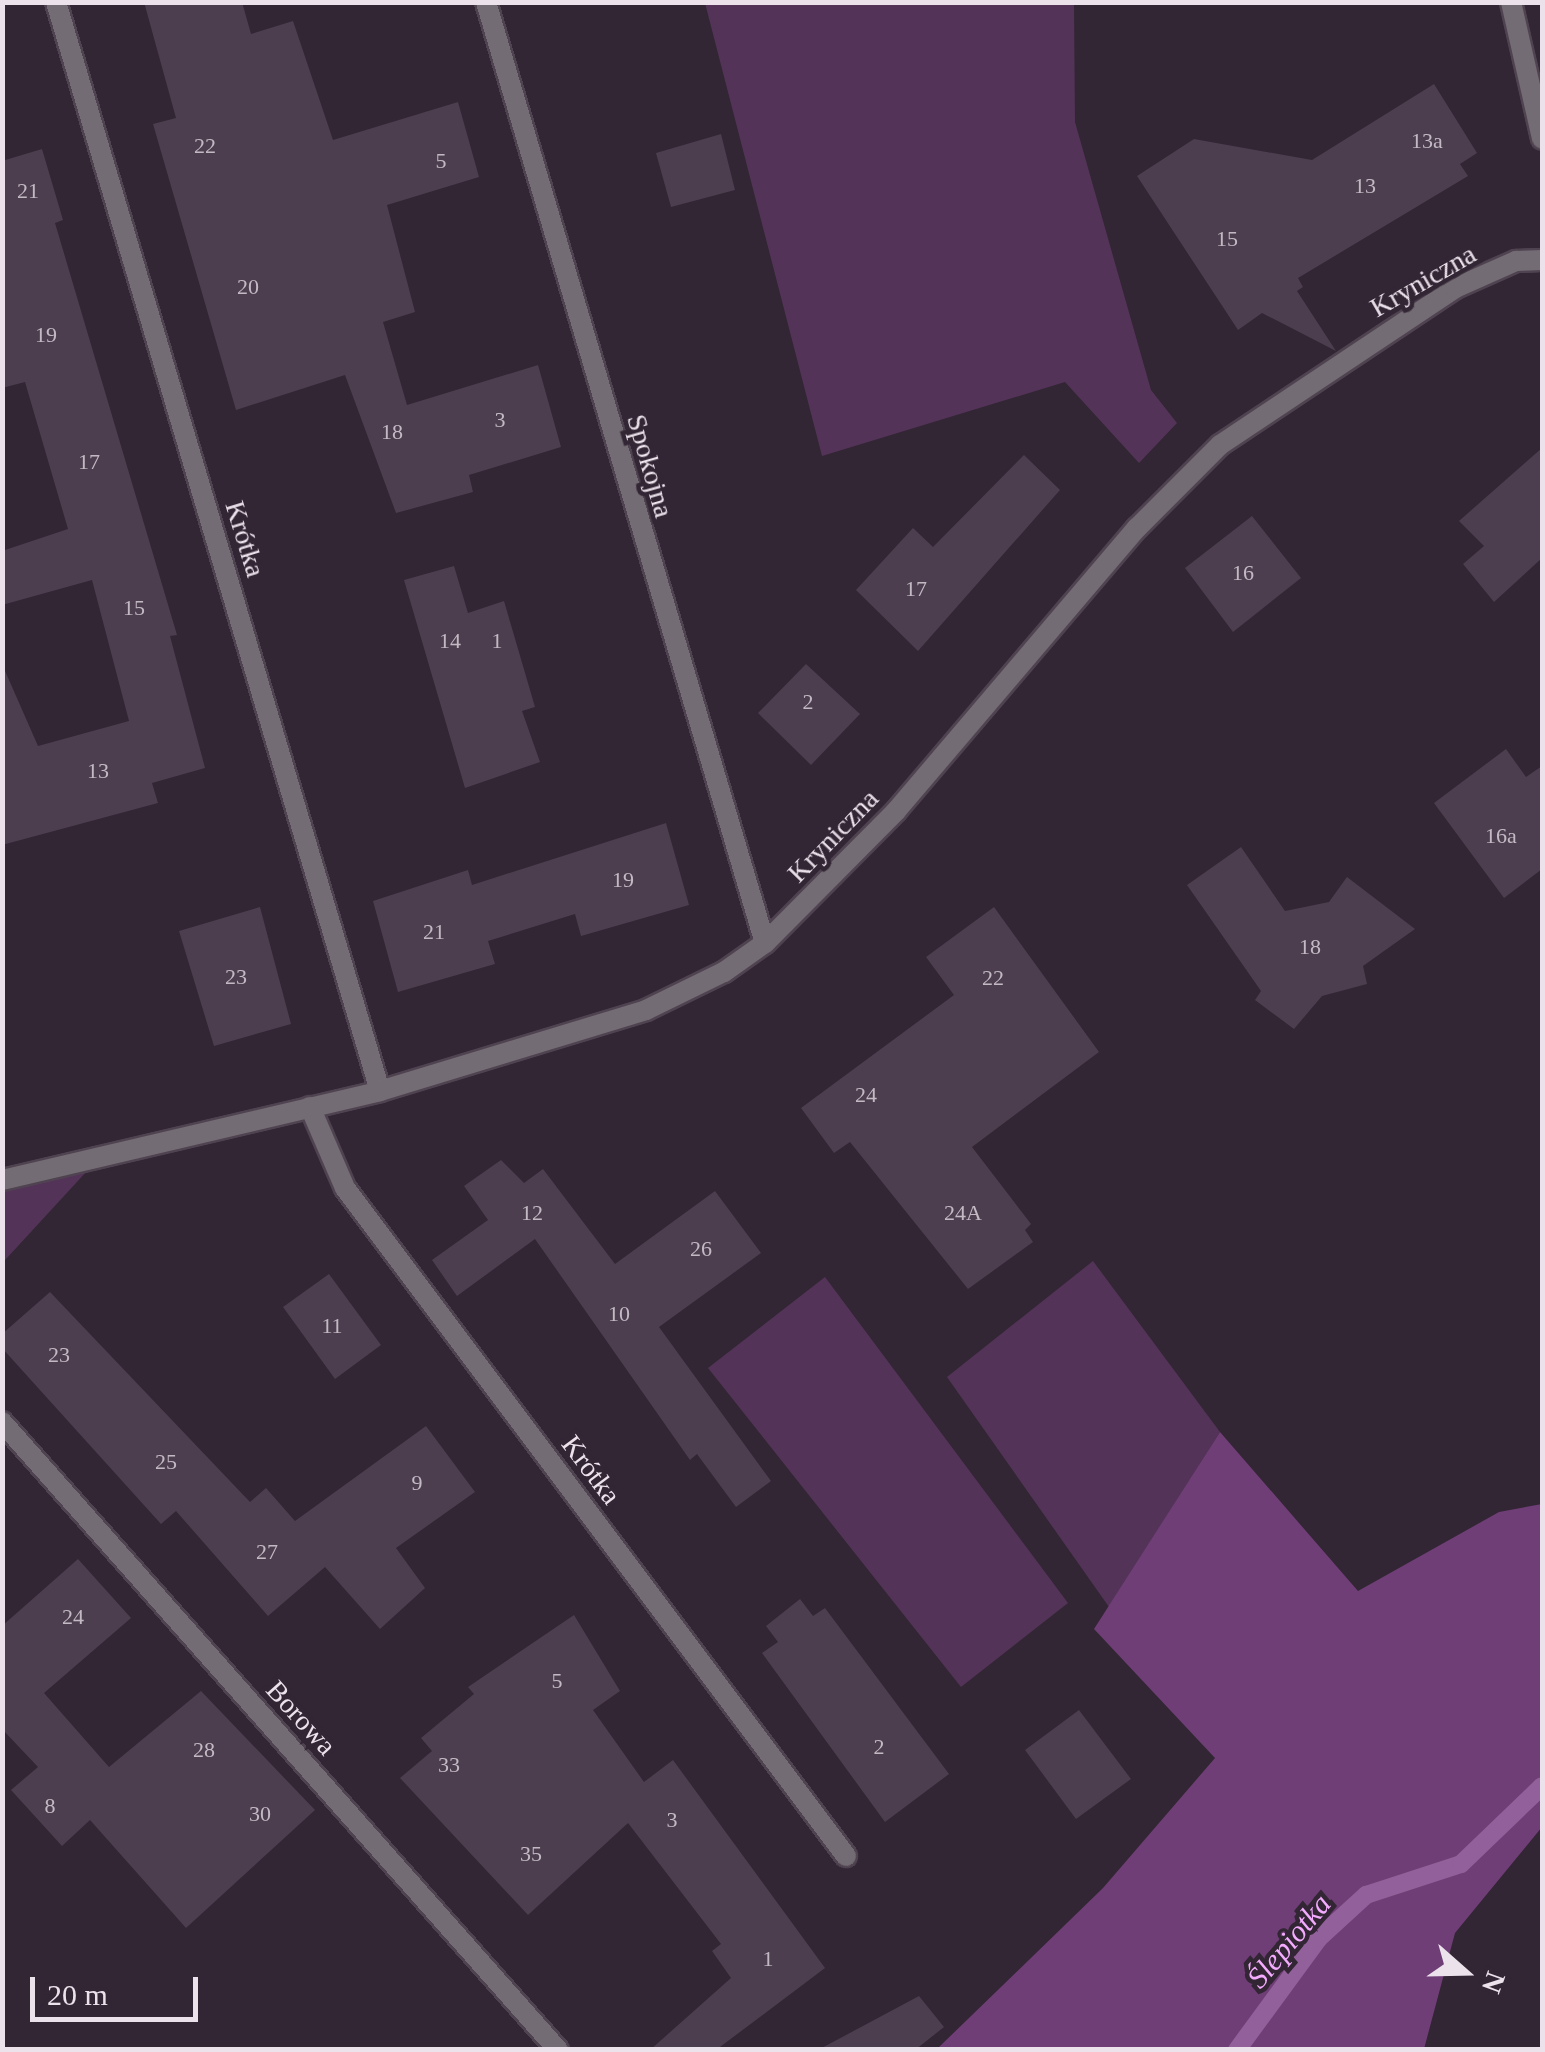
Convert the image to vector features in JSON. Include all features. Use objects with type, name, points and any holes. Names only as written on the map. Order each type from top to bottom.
[{"type":"street","name":"Krótka","points":[[56,2],[380,1091]]},
{"type":"street","name":"Spokojna","points":[[486,2],[765,944]]},
{"type":"street","points":[[1511,2],[1542,139]]},
{"type":"street","name":"Kryniczna","points":[[2,1180],[380,1091],[646,1010],[724,972],[765,944],[896,811],[1138,528],[1220,445],[1455,288],[1516,262],[1542,260]]},
{"type":"street","name":"Krótka","points":[[310,1107],[345,1188],[846,1856]]},
{"type":"street","name":"Borowa","points":[[2,1422],[558,2050]]},
{"type":"shaded area","points":[[705,3],[1074,3],[1075,122],[1151,390],[1177,423],[1139,463],[1065,382],[822,456]]},
{"type":"shaded area","points":[[99,1158],[6,1259],[3,1263],[3,1181]]},
{"type":"shaded area","points":[[1093,1261],[1220,1432],[1109,1607],[947,1377]]},
{"type":"shaded area","points":[[825,1277],[1068,1603],[961,1687],[708,1368]]},
{"type":"shaded area","points":[[1220,1432],[1358,1591],[1499,1512],[1542,1504],[1542,1827],[1455,1933],[1424,2049],[937,2049],[1103,1888],[1215,1758],[1094,1629]]},
{"type":"building","points":[[144,2],[242,2],[251,34],[293,21],[333,140],[458,102],[479,177],[387,205],[415,312],[383,322],[407,405],[538,365],[561,447],[469,475],[473,492],[396,513],[345,375],[236,410],[153,124],[176,118]]},
{"type":"building","points":[[1434,84],[1477,153],[1460,164],[1468,176],[1298,278],[1303,287],[1297,291],[1336,351],[1262,313],[1238,330],[1137,176],[1194,139],[1312,160]]},
{"type":"building","points":[[721,134],[735,190],[671,207],[656,153]]},
{"type":"building","points":[[42,149],[63,220],[55,223],[177,635],[170,636],[205,768],[152,783],[158,803],[2,845],[2,664],[38,746],[129,721],[92,580],[2,605],[2,551],[68,529],[25,382],[2,388],[2,161]]},
{"type":"building","points":[[1542,448],[1542,558],[1494,602],[1463,564],[1484,546],[1459,521]]},
{"type":"building","points":[[1024,455],[1060,490],[918,651],[856,590],[913,528],[933,547]]},
{"type":"building","points":[[1252,516],[1301,578],[1233,632],[1185,568]]},
{"type":"building","points":[[454,566],[468,613],[504,601],[535,707],[522,711],[540,762],[465,788],[404,580]]},
{"type":"building","points":[[806,664],[860,714],[811,765],[758,713]]},
{"type":"building","points":[[1506,749],[1526,777],[1542,766],[1542,869],[1504,898],[1434,803]]},
{"type":"building","points":[[666,823],[689,905],[581,936],[575,914],[488,941],[495,964],[398,992],[373,901],[468,870],[472,885]]},
{"type":"building","points":[[1241,847],[1285,911],[1329,902],[1347,877],[1415,929],[1363,966],[1367,984],[1322,996],[1294,1029],[1255,1000],[1261,991],[1187,885]]},
{"type":"building","points":[[260,907],[291,1024],[214,1046],[179,931]]},
{"type":"building","points":[[994,907],[1099,1052],[972,1147],[1031,1224],[1025,1230],[1033,1242],[968,1289],[850,1142],[834,1153],[801,1108],[954,995],[926,957]]},
{"type":"building","points":[[501,1160],[524,1183],[543,1169],[615,1264],[715,1191],[761,1253],[659,1327],[771,1481],[736,1507],[697,1454],[690,1460],[535,1239],[457,1296],[432,1260],[488,1220],[464,1186]]},
{"type":"building","points":[[329,1274],[381,1345],[335,1379],[283,1307]]},
{"type":"building","points":[[50,1292],[250,1502],[266,1488],[295,1521],[426,1426],[475,1492],[396,1548],[425,1588],[380,1629],[325,1567],[268,1616],[176,1511],[161,1524],[2,1348],[2,1334]]},
{"type":"building","points":[[78,1559],[131,1618],[44,1693],[109,1767],[201,1691],[315,1810],[186,1928],[90,1820],[62,1846],[11,1790],[38,1767],[2,1729],[2,1626]]},
{"type":"building","points":[[800,1599],[813,1616],[825,1608],[949,1774],[885,1822],[762,1653],[778,1642],[766,1626]]},
{"type":"building","points":[[574,1615],[620,1691],[593,1710],[644,1782],[673,1760],[825,1968],[716,2050],[650,2050],[731,1978],[712,1951],[721,1944],[628,1823],[528,1915],[400,1778],[432,1751],[421,1738],[474,1694],[468,1687]]},
{"type":"building","points":[[1079,1710],[1131,1779],[1076,1819],[1025,1750]]},
{"type":"building","points":[[919,1996],[944,2027],[915,2050],[818,2050]]},
{"type":"waterway","name":"Ślepiotka","points":[[1237,2050],[1319,1938],[1366,1895],[1461,1864],[1542,1786]]}]
